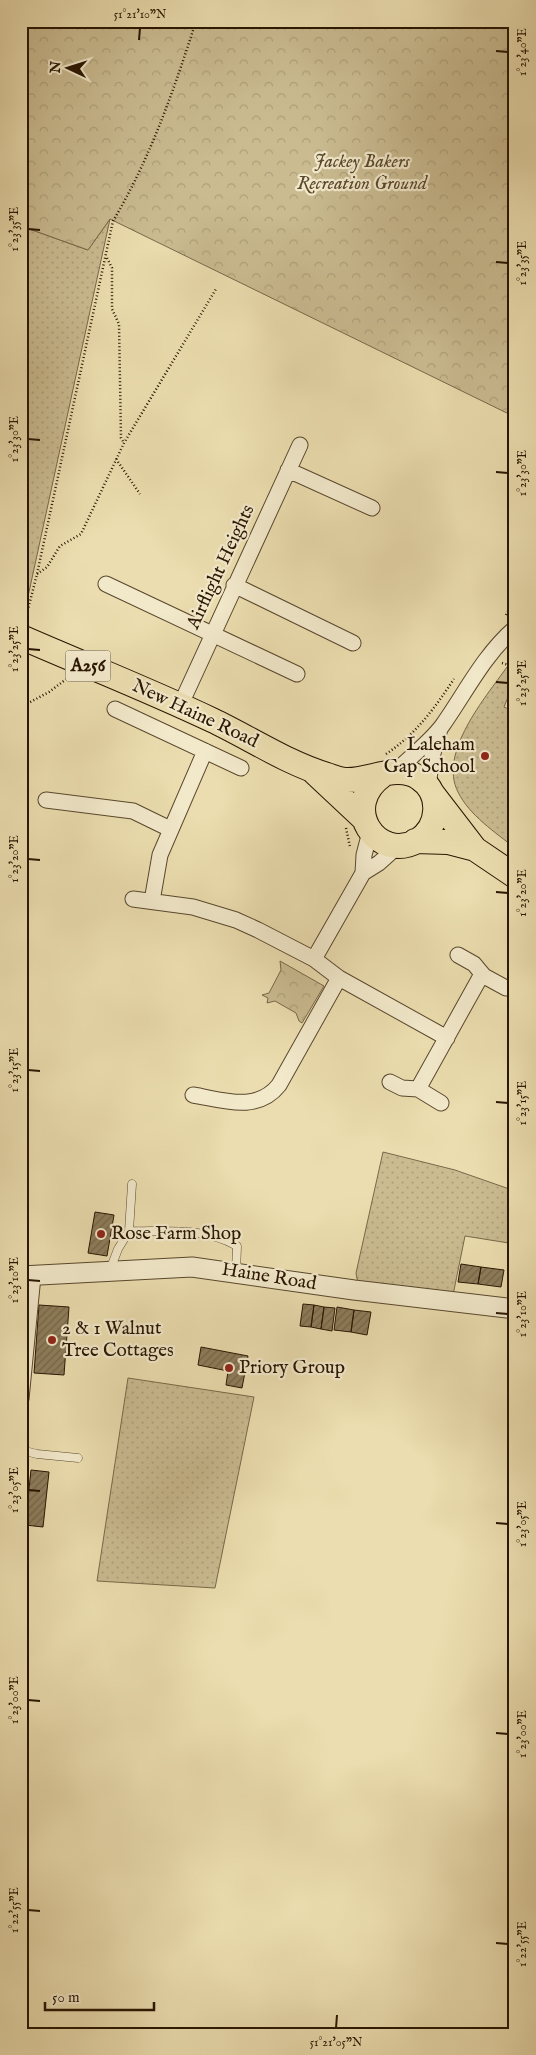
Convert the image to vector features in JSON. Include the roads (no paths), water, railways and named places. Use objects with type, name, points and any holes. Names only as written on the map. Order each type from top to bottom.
[{"type":"main road","name":"New Haine Road","points":[[25,627],[312,771],[345,780],[385,768],[408,772],[419,778],[430,790],[475,849],[515,876]]},
{"type":"main road","points":[[367,825],[362,805],[366,793],[385,768]]},
{"type":"main road","name":"New Haine Road","points":[[312,771],[383,841],[407,843],[448,842],[475,849]]},
{"type":"main road","points":[[407,843],[432,826],[435,815],[430,790]]},
{"type":"street","name":"Airflight Heights","points":[[180,706],[300,445]]},
{"type":"street","points":[[288,470],[372,508]]},
{"type":"street","points":[[106,584],[297,674]]},
{"type":"street","points":[[234,585],[353,643]]},
{"type":"street","points":[[430,790],[432,757],[441,728],[479,666],[500,640],[510,622]]},
{"type":"street","points":[[115,709],[241,768]]},
{"type":"street","points":[[385,768],[441,728]]},
{"type":"street","points":[[152,901],[160,855],[170,828],[205,751]]},
{"type":"street","points":[[46,800],[133,811],[170,828]]},
{"type":"street","points":[[314,959],[363,873],[367,825]]},
{"type":"street","points":[[363,873],[407,843]]},
{"type":"street","points":[[133,899],[193,907],[236,920],[314,959],[339,978],[447,1038]]},
{"type":"street","points":[[458,955],[474,964],[482,974],[506,988]]},
{"type":"street","points":[[418,1089],[482,974]]},
{"type":"street","points":[[193,1095],[248,1103],[269,1096],[279,1086],[339,978]]},
{"type":"street","points":[[390,1082],[402,1088],[418,1089],[441,1103]]},
{"type":"street","name":"Haine Road","points":[[27,1276],[192,1267],[354,1290],[515,1309]]},
{"type":"street","points":[[21,1399],[27,1276]]},
{"type":"lane","points":[[110,1270],[118,1249],[129,1231],[132,1184]]},
{"type":"lane","points":[[129,1231],[189,1232],[224,1238],[237,1246],[236,1272]]},
{"type":"lane","points":[[21,1450],[37,1454],[78,1458]]},
{"type":"place","name":"Laleham Gap School","points":[[485,756]]},
{"type":"place","name":"Rose Farm Shop","points":[[101,1234]]},
{"type":"place","name":"2 & 1 Walnut Tree Cottages","points":[[52,1340]]},
{"type":"place","name":"Priory Group","points":[[229,1368]]},
{"type":"park label","name":"Jackey Bakers Recreation Ground","points":[[362,173]]}]
